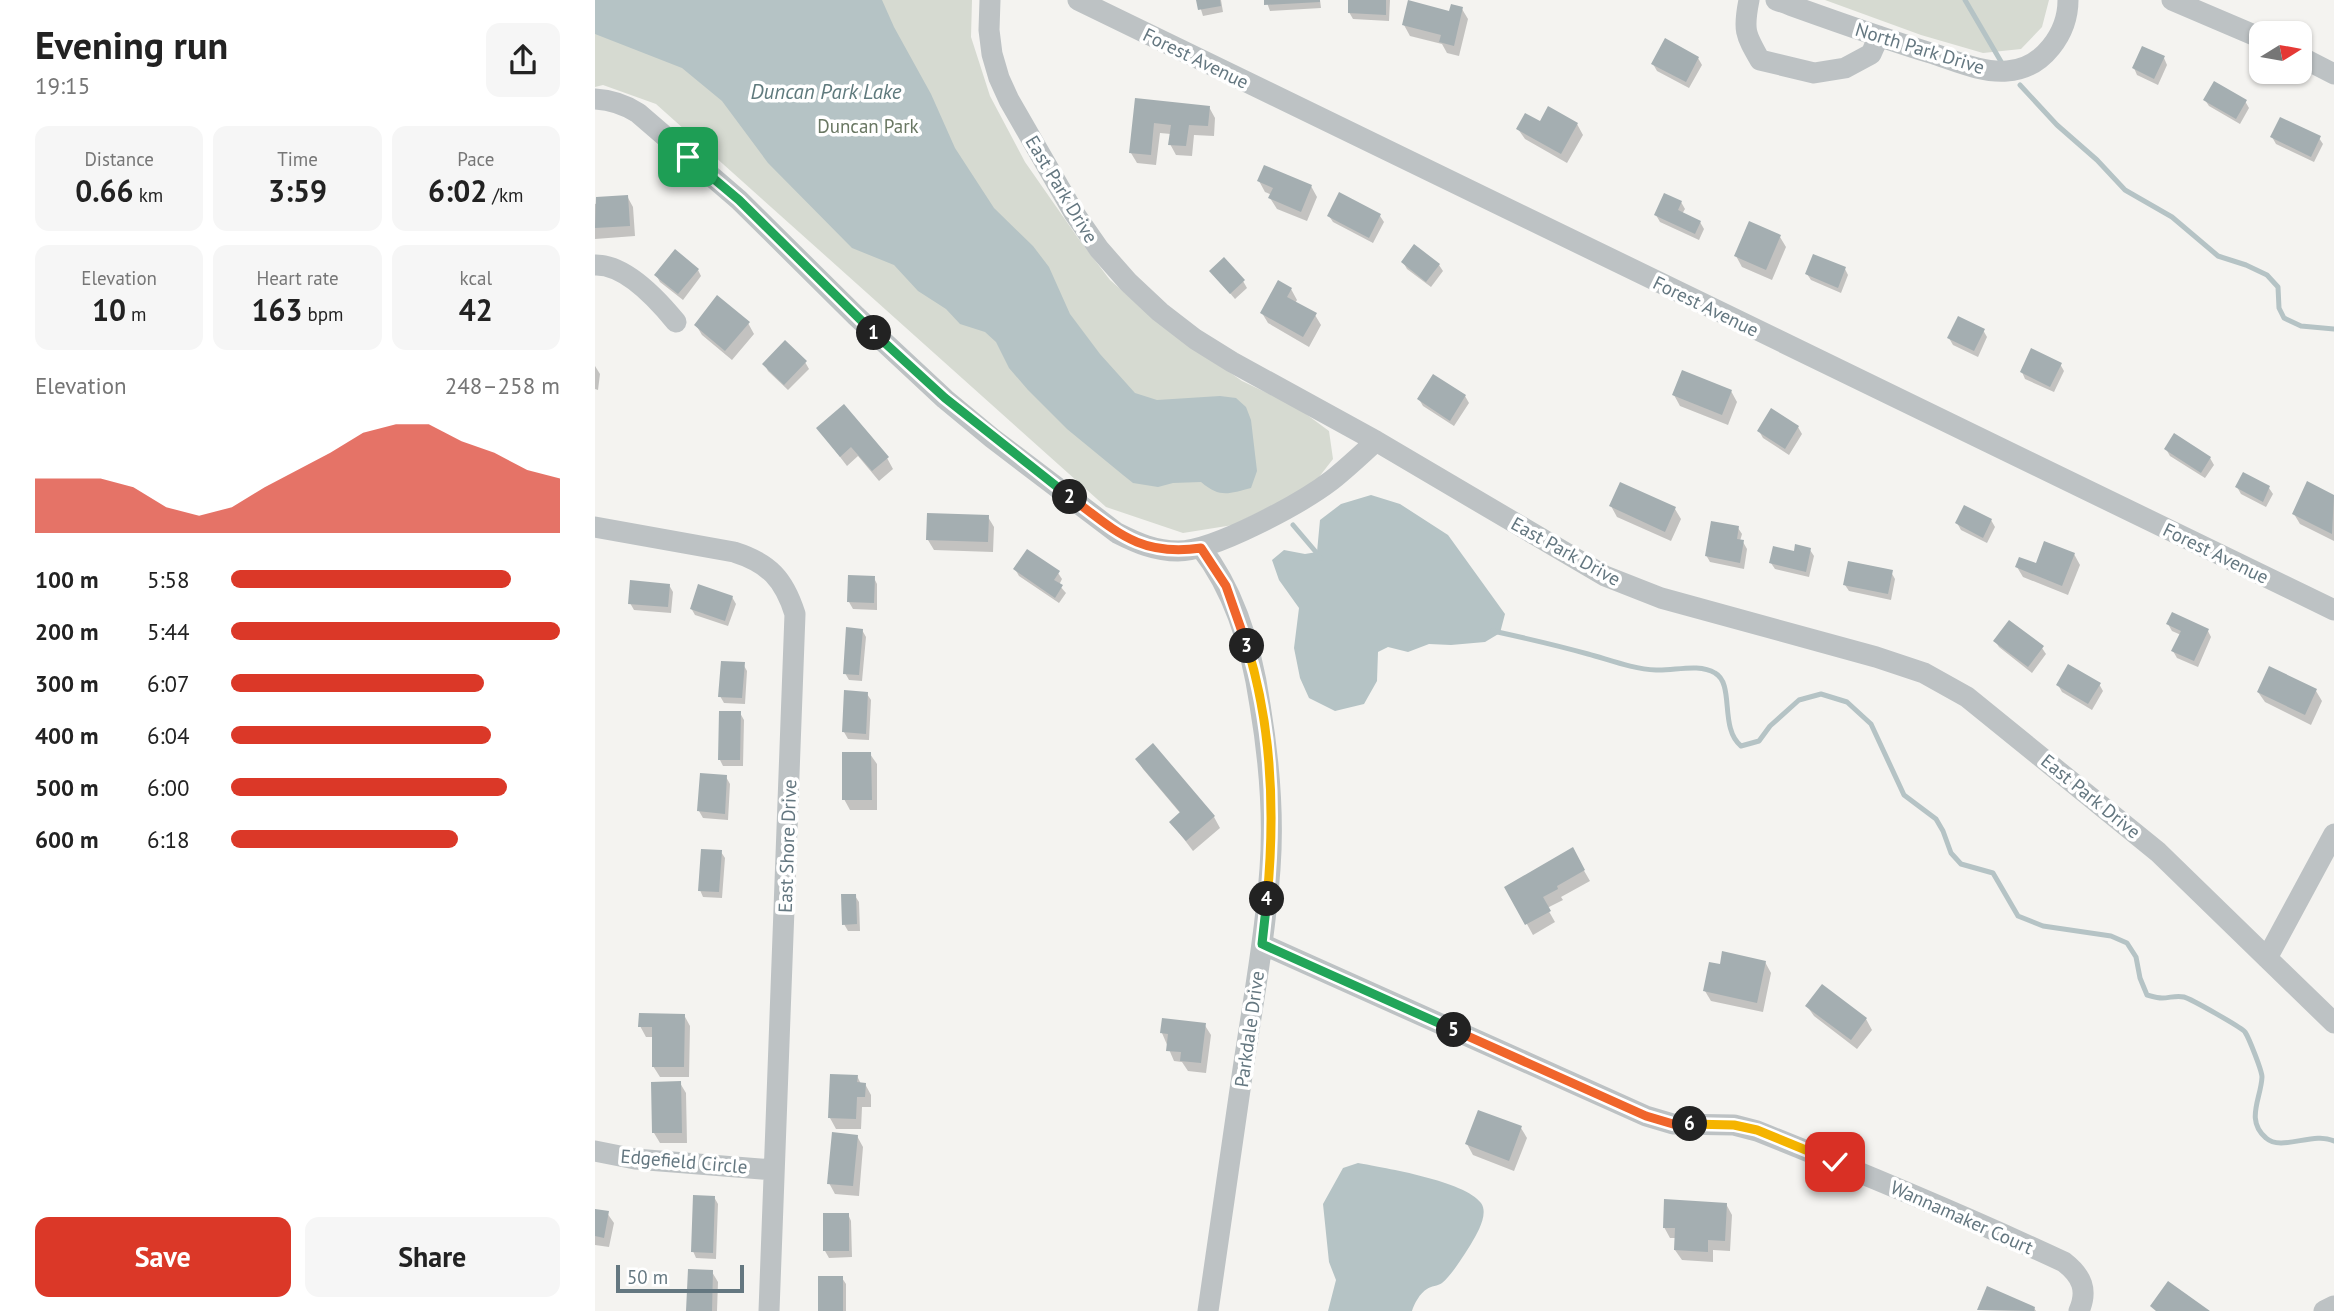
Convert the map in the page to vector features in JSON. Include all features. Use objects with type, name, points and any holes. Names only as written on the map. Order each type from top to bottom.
[{"type":"street","name":"East Park Drive","points":[[990,0],[989,30],[999,78],[1074,213],[1099,249],[1128,282],[1160,312],[1195,339],[1623,584],[1661,598],[1876,657],[1924,673],[1946,684],[1987,711],[2158,852],[2334,1023]]},
{"type":"street","name":"Forest Avenue","points":[[1078,0],[2334,610]]},
{"type":"street","points":[[1749,0],[1745,23],[1748,38],[1760,60],[1814,73],[1845,68],[1871,54],[1879,36]]},
{"type":"street","name":"North Park Drive","points":[[1776,0],[1979,69],[2007,71],[2029,65],[2055,43],[2068,11],[2068,0]]},
{"type":"street","points":[[2172,0],[2249,33]]},
{"type":"street","points":[[2312,63],[2334,74]]},
{"type":"street","points":[[595,99],[624,104],[638,113],[739,200],[899,358],[945,398],[992,438],[1117,533],[1136,543],[1157,550],[1201,548],[1279,513],[1331,481],[1377,441]]},
{"type":"street","points":[[595,265],[605,265],[621,271],[658,300],[675,322]]},
{"type":"street","name":"East Shore Drive","points":[[595,527],[734,552],[752,558],[780,580],[795,614],[769,1311]]},
{"type":"street","name":"Parkdale Drive","points":[[1201,548],[1226,586],[1252,661],[1266,744],[1271,806],[1270,868],[1262,944],[1208,1311]]},
{"type":"street","points":[[2267,958],[2334,834]]},
{"type":"street","name":"Wannamaker Court","points":[[1262,944],[1646,1116],[1673,1124],[1734,1125],[1757,1130],[1971,1219],[2074,1269],[2084,1292],[2079,1311]]},
{"type":"street","name":"Edgefield Circle","points":[[595,1151],[635,1159],[774,1170]]},
{"type":"street","points":[[2324,1311],[2334,1306]]},
{"type":"green space","name":"Duncan Park","points":[[595,0],[972,0],[971,37],[990,96],[1025,162],[1110,280],[1157,321],[1242,381],[1295,406],[1329,431],[1333,459],[1312,486],[1233,525],[1183,533],[1106,507],[656,104],[603,85],[595,87]]},
{"type":"green space","points":[[1825,0],[2049,0],[2042,27],[2021,49],[1983,53],[1921,35]]},
{"type":"water","name":"Duncan Park Lake","points":[[595,0],[882,0],[931,94],[955,148],[994,208],[1033,246],[1049,267],[1070,314],[1100,354],[1135,393],[1157,400],[1220,396],[1236,398],[1246,407],[1251,420],[1257,471],[1251,488],[1219,493],[1201,482],[1173,483],[1158,487],[1133,483],[1067,429],[1028,390],[1009,368],[996,342],[985,332],[960,324],[946,309],[918,291],[894,265],[852,248],[768,163],[722,101],[682,68],[595,34]]},
{"type":"water","points":[[1371,495],[1400,504],[1448,535],[1505,614],[1500,633],[1485,642],[1429,644],[1408,652],[1388,647],[1378,652],[1377,681],[1364,704],[1335,711],[1309,698],[1300,678],[1294,648],[1299,608],[1279,580],[1272,560],[1284,550],[1305,554],[1317,552],[1320,520],[1341,504]]},
{"type":"water","points":[[1358,1163],[1405,1172],[1459,1188],[1472,1195],[1483,1208],[1479,1230],[1458,1265],[1442,1283],[1422,1293],[1412,1311],[1328,1311],[1336,1280],[1329,1262],[1323,1204],[1343,1168]]},
{"type":"building","points":[[1196,0],[1220,0],[1221,6],[1198,10]]},
{"type":"building","points":[[1264,0],[1320,0],[1320,2],[1264,5]]},
{"type":"building","points":[[1348,0],[1386,0],[1386,15],[1348,13]]},
{"type":"building","points":[[1408,0],[1449,11],[1451,4],[1463,7],[1454,46],[1439,42],[1441,35],[1402,25]]},
{"type":"building","points":[[1665,38],[1699,57],[1686,82],[1651,64]]},
{"type":"building","points":[[2142,46],[2165,56],[2154,79],[2132,68]]},
{"type":"building","points":[[2214,81],[2247,100],[2236,119],[2203,100]]},
{"type":"building","points":[[1135,98],[1210,106],[1208,126],[1189,125],[1186,146],[1168,145],[1171,125],[1154,123],[1151,155],[1129,153]]},
{"type":"building","points":[[1548,106],[1578,123],[1561,154],[1516,129],[1525,113],[1540,121]]},
{"type":"building","points":[[2280,117],[2321,136],[2311,157],[2270,137]]},
{"type":"building","points":[[1264,165],[1312,185],[1301,212],[1268,198],[1273,188],[1257,181]]},
{"type":"building","points":[[1339,192],[1381,214],[1369,238],[1327,216]]},
{"type":"building","points":[[1664,193],[1682,201],[1678,210],[1701,221],[1695,234],[1654,215]]},
{"type":"building","points":[[628,195],[630,226],[595,228],[596,197]]},
{"type":"building","points":[[1749,221],[1781,235],[1766,270],[1734,256]]},
{"type":"building","points":[[1414,244],[1440,264],[1426,282],[1401,262]]},
{"type":"building","points":[[675,249],[699,269],[678,294],[654,275]]},
{"type":"building","points":[[1813,254],[1846,267],[1838,288],[1805,274]]},
{"type":"building","points":[[1224,257],[1245,280],[1230,294],[1209,271]]},
{"type":"building","points":[[1278,280],[1292,288],[1287,297],[1317,313],[1303,337],[1260,313]]},
{"type":"building","points":[[717,295],[750,322],[725,351],[694,325]]},
{"type":"building","points":[[1958,316],[1985,329],[1974,351],[1947,338]]},
{"type":"building","points":[[785,340],[807,361],[784,385],[762,364]]},
{"type":"building","points":[[2031,348],[2062,363],[2050,387],[2020,372]]},
{"type":"building","points":[[1682,370],[1732,390],[1722,415],[1672,395]]},
{"type":"building","points":[[1433,374],[1466,395],[1450,421],[1417,399]]},
{"type":"building","points":[[844,404],[889,457],[872,471],[851,447],[840,457],[816,428]]},
{"type":"building","points":[[1771,408],[1799,426],[1785,449],[1757,431]]},
{"type":"building","points":[[2174,433],[2211,457],[2201,473],[2164,449]]},
{"type":"building","points":[[2243,472],[2270,486],[2263,502],[2235,487]]},
{"type":"building","points":[[2307,481],[2334,495],[2332,534],[2292,514]]},
{"type":"building","points":[[1620,482],[1676,507],[1665,532],[1609,506]]},
{"type":"building","points":[[1964,505],[1992,519],[1983,538],[1955,523]]},
{"type":"building","points":[[927,513],[989,515],[988,542],[926,540]]},
{"type":"building","points":[[1711,521],[1739,526],[1737,539],[1744,540],[1740,563],[1705,556]]},
{"type":"building","points":[[2044,541],[2075,553],[2062,586],[2015,567],[2019,557],[2036,563]]},
{"type":"building","points":[[1795,544],[1811,548],[1806,572],[1769,563],[1773,546],[1794,551]]},
{"type":"building","points":[[1027,549],[1060,571],[1054,580],[1063,585],[1055,598],[1013,569]]},
{"type":"building","points":[[1848,561],[1893,570],[1888,594],[1843,585]]},
{"type":"building","points":[[848,575],[875,576],[874,603],[847,602]]},
{"type":"building","points":[[630,580],[670,584],[668,607],[628,604]]},
{"type":"building","points":[[698,584],[733,596],[725,621],[690,609]]},
{"type":"building","points":[[2172,612],[2209,629],[2194,661],[2171,651],[2181,631],[2166,624]]},
{"type":"building","points":[[2009,620],[2044,646],[2028,667],[1993,641]]},
{"type":"building","points":[[846,627],[863,629],[859,675],[843,674]]},
{"type":"building","points":[[721,661],[745,662],[742,698],[718,697]]},
{"type":"building","points":[[2068,664],[2101,683],[2088,704],[2056,685]]},
{"type":"building","points":[[2269,666],[2317,689],[2305,715],[2257,692]]},
{"type":"building","points":[[844,690],[868,692],[866,734],[842,732]]},
{"type":"building","points":[[719,711],[741,711],[740,760],[718,760]]},
{"type":"building","points":[[1153,743],[1215,816],[1186,841],[1169,822],[1180,812],[1135,759]]},
{"type":"building","points":[[842,752],[871,752],[872,800],[842,800]]},
{"type":"building","points":[[700,773],[727,775],[725,814],[697,811]]},
{"type":"building","points":[[1573,847],[1585,870],[1543,897],[1551,911],[1525,925],[1504,887]]},
{"type":"building","points":[[701,849],[722,850],[719,892],[698,891]]},
{"type":"building","points":[[841,894],[856,894],[857,924],[842,925]]},
{"type":"building","points":[[1722,951],[1766,961],[1757,1003],[1703,991],[1709,962],[1720,964]]},
{"type":"building","points":[[1822,984],[1867,1018],[1851,1040],[1805,1006]]},
{"type":"building","points":[[639,1013],[685,1014],[684,1067],[652,1067],[652,1027],[638,1027]]},
{"type":"building","points":[[1162,1018],[1206,1023],[1201,1063],[1180,1061],[1181,1052],[1166,1051],[1168,1034],[1160,1033]]},
{"type":"building","points":[[830,1074],[858,1075],[857,1082],[866,1083],[865,1097],[857,1097],[856,1119],[828,1118]]},
{"type":"building","points":[[681,1081],[682,1133],[652,1133],[651,1082]]},
{"type":"building","points":[[1478,1110],[1522,1126],[1509,1161],[1465,1144]]},
{"type":"building","points":[[832,1132],[858,1135],[853,1186],[827,1184]]},
{"type":"building","points":[[693,1195],[715,1196],[713,1253],[691,1252]]},
{"type":"building","points":[[1664,1199],[1727,1203],[1725,1241],[1708,1240],[1708,1252],[1674,1250],[1675,1228],[1663,1228]]},
{"type":"building","points":[[595,1209],[609,1211],[604,1238],[595,1236]]},
{"type":"building","points":[[823,1213],[849,1213],[849,1251],[823,1251]]},
{"type":"building","points":[[688,1269],[713,1270],[712,1311],[686,1311]]},
{"type":"building","points":[[818,1276],[843,1276],[843,1311],[818,1311]]},
{"type":"building","points":[[2168,1281],[2210,1311],[2156,1311],[2150,1306]]},
{"type":"building","points":[[1987,1286],[2035,1307],[2034,1311],[1977,1310]]},
{"type":"waterway","points":[[1965,0],[2003,65]]},
{"type":"waterway","points":[[2020,85],[2057,125],[2097,160],[2125,190],[2172,217],[2218,256],[2267,275],[2278,287],[2279,308],[2284,318],[2301,326],[2334,329]]},
{"type":"waterway","points":[[1293,525],[1321,558]]},
{"type":"waterway","points":[[1493,631],[1639,668],[1709,670],[1721,679],[1730,729],[1741,746],[1759,741],[1770,726],[1799,700],[1821,694],[1847,702],[1871,724],[1904,795],[1936,819],[1951,853],[1961,864],[1993,873],[2018,916],[2043,926],[2111,936],[2127,943],[2136,957],[2147,995],[2160,998],[2184,997],[2245,1032],[2262,1077],[2255,1117],[2256,1124],[2266,1138],[2280,1143],[2317,1138],[2334,1141]]},
{"type":"route","points":[[688,157],[739,200],[899,358],[992,438],[1117,533],[1157,550],[1201,548],[1210,560],[1226,586],[1252,661],[1266,744],[1271,806],[1270,868],[1262,944],[1659,1121],[1687,1125],[1734,1125],[1757,1130],[1835,1162]]}]
